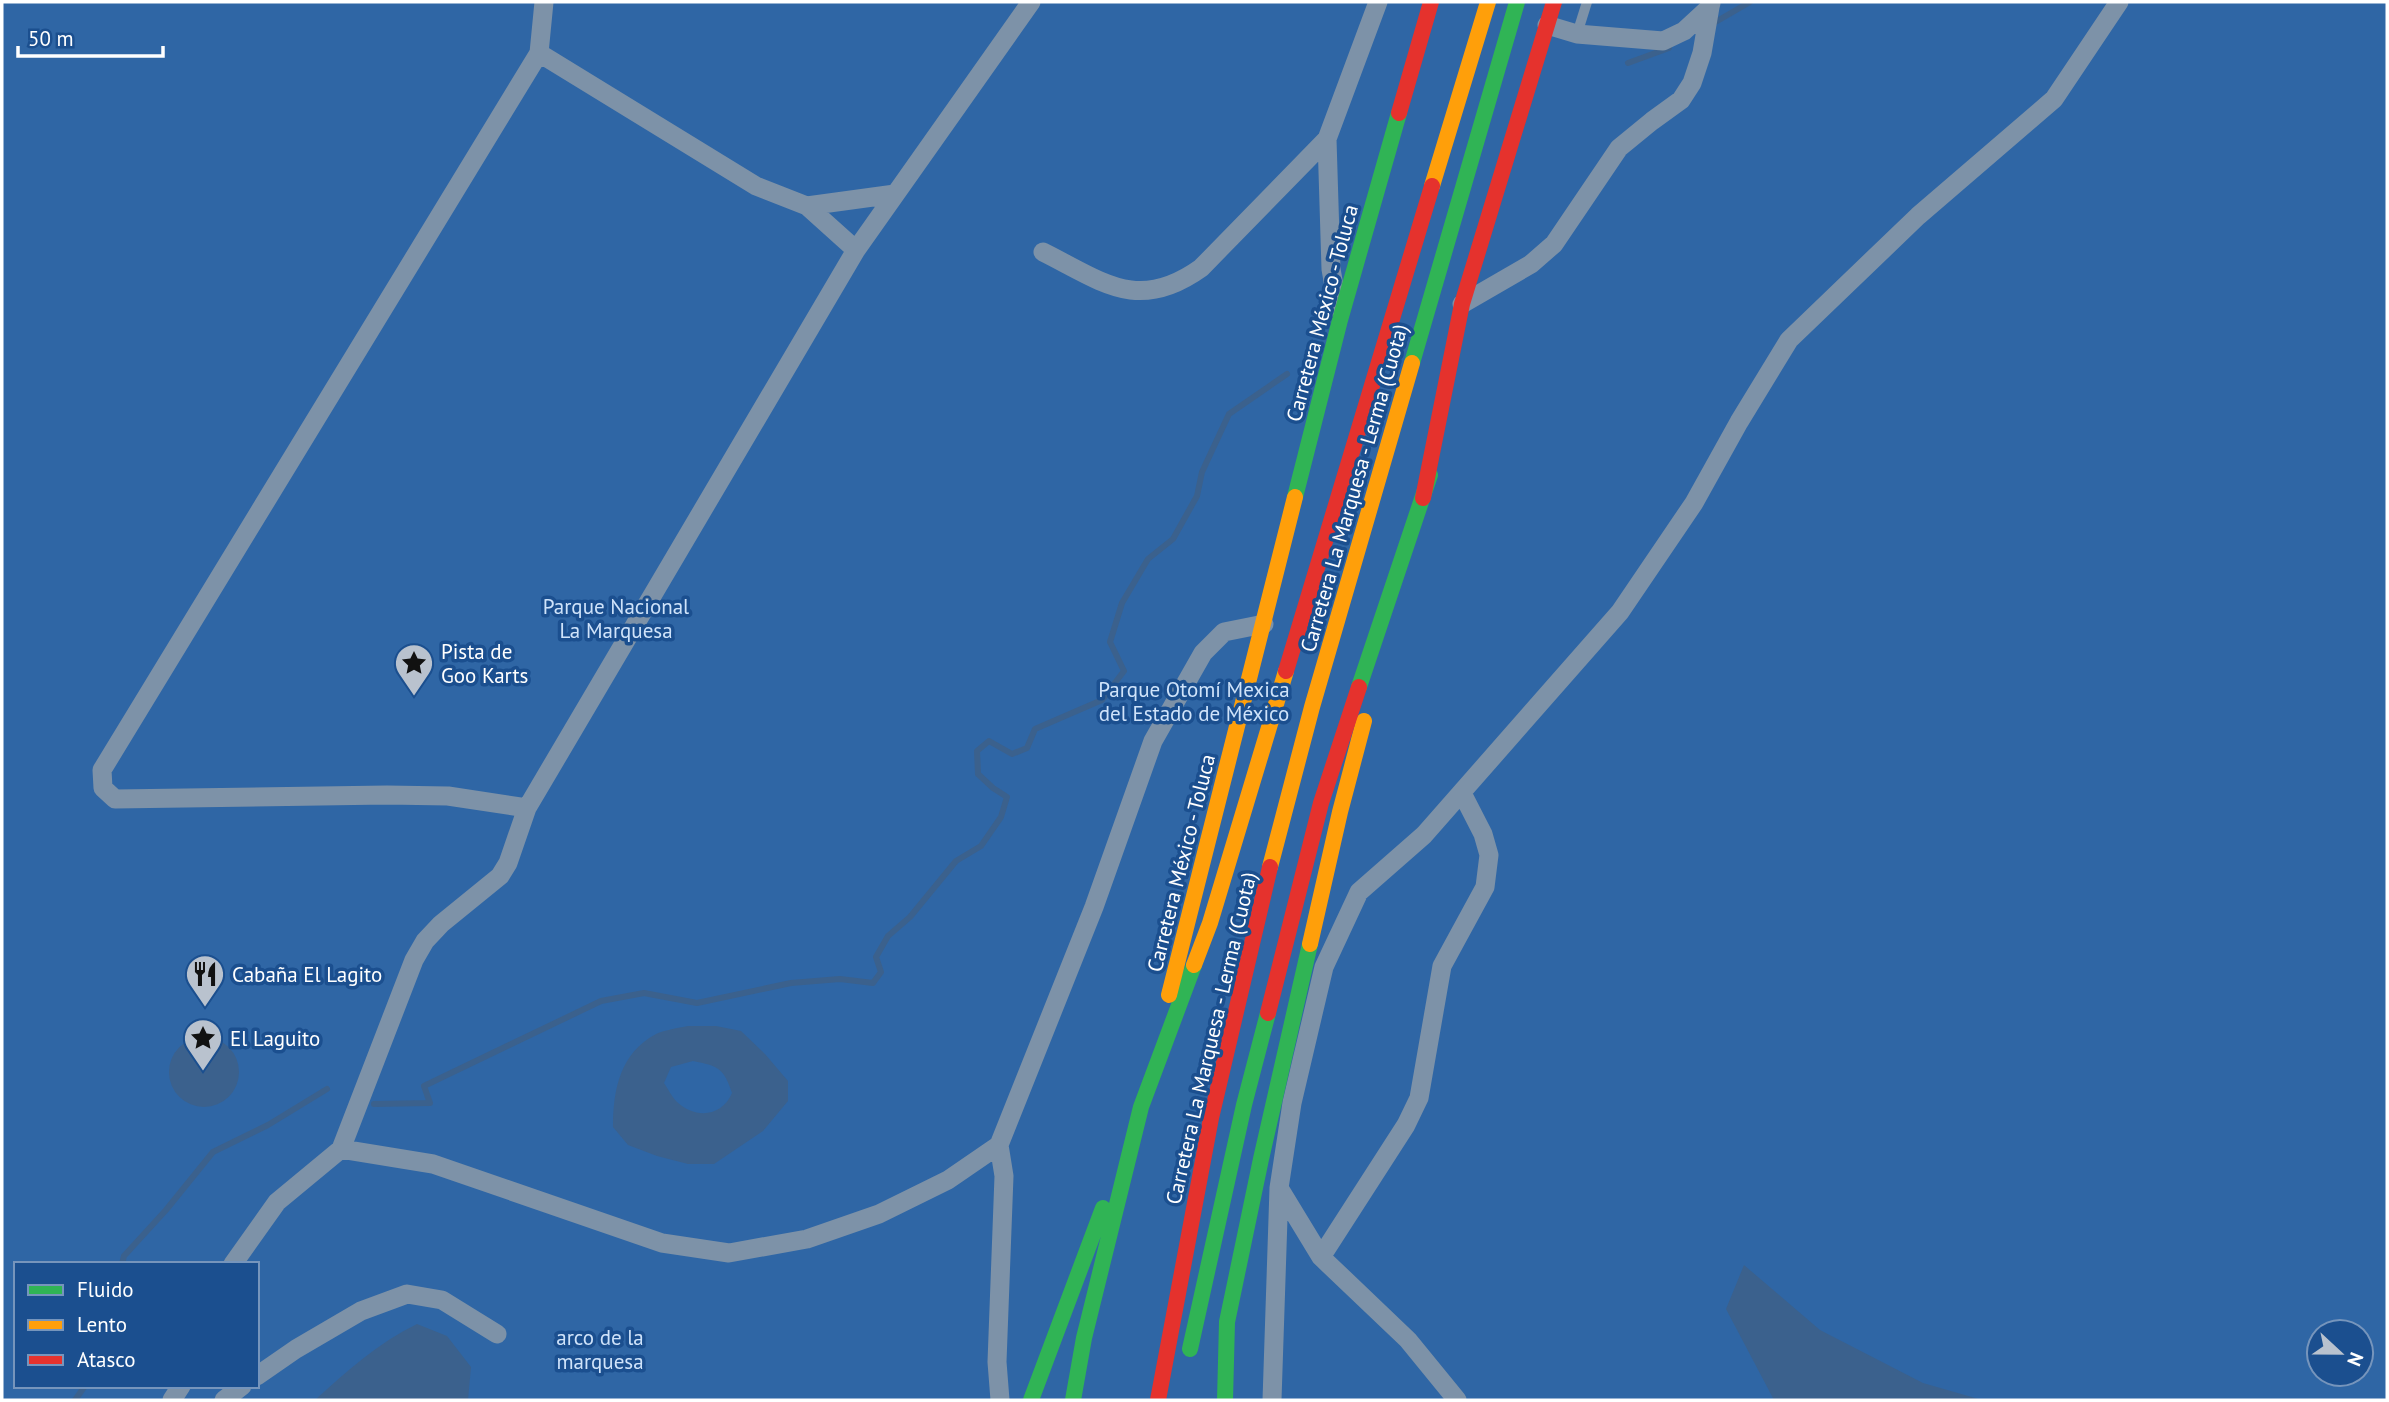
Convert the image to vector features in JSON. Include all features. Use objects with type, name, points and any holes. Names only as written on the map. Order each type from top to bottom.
[{"type":"main road","name":"Carretera México - Toluca","points":[[1031,1400],[1141,1107],[1340,320],[1431,2]]},
{"type":"main road","name":"Carretera La Marquesa - Lerma (Cuota)","points":[[1141,1107],[1210,923],[1488,2]]},
{"type":"main road","name":"Carretera La Marquesa - Lerma (Cuota)","points":[[1157,1400],[1211,1118],[1273,853],[1312,707],[1517,2]]},
{"type":"main road","points":[[1225,1400],[1227,1322],[1340,812],[1430,475],[1462,304],[1554,2]]},
{"type":"main road","points":[[1187,1363],[1244,1105],[1321,803],[1430,475]]},
{"type":"main road","points":[[1073,1400],[1084,1338],[1141,1107]]},
{"type":"street","points":[[527,808],[448,796],[412,795],[115,799],[103,788],[102,770],[539,54],[544,2]]},
{"type":"street","points":[[234,1262],[277,1202],[341,1149],[414,960],[425,941],[441,924],[500,876],[508,863],[527,808],[856,250],[1031,2]]},
{"type":"street","points":[[1340,320],[1331,270],[1327,139],[1378,2]]},
{"type":"street","points":[[1272,1400],[1279,1188],[1292,1103],[1324,967],[1359,892],[1424,835],[1620,612],[1694,503],[1789,340],[1918,216],[2054,99],[2119,2]]},
{"type":"street","points":[[1547,25],[1577,34],[1662,41],[1684,31],[1710,10]]},
{"type":"street","points":[[1462,304],[1531,264],[1554,244],[1619,148],[1681,100],[1692,83],[1702,53],[1710,10]]},
{"type":"street","points":[[539,54],[756,186],[807,206],[856,250]]},
{"type":"street","points":[[1043,252],[1114,287],[1133,292],[1168,287],[1201,268],[1327,139]]},
{"type":"street","points":[[807,206],[895,194]]},
{"type":"street","points":[[1000,1400],[997,1362],[1003,1176],[999,1145],[1094,907],[1153,741],[1203,653],[1224,632],[1264,624]]},
{"type":"street","points":[[1321,1257],[1406,1125],[1419,1098],[1441,966],[1485,887],[1489,855],[1483,834],[1462,793]]},
{"type":"street","points":[[341,1149],[433,1164],[662,1243],[729,1253],[807,1239],[878,1214],[948,1180],[999,1145]]},
{"type":"street","points":[[1261,1159],[1321,1257],[1408,1340],[1457,1400]]},
{"type":"street","points":[[259,1375],[296,1349],[361,1311],[407,1294],[442,1300],[497,1334]]},
{"type":"street","points":[[224,1400],[239,1388]]},
{"type":"lane","points":[[1577,34],[1587,2]]},
{"type":"green space","name":"Parque Otomí Mexica del Estado de México","points":[[2,2],[2387,2],[2387,1400],[2,1400]]},
{"type":"shaded area","points":[[688,1026],[716,1026],[741,1031],[788,1081],[788,1101],[763,1131],[714,1164],[688,1164],[657,1156],[628,1145],[613,1127],[617,1086],[634,1051],[656,1034]],"holes":[[[693,1061],[714,1067],[726,1078],[732,1093],[728,1101],[715,1111],[700,1113],[684,1107],[675,1100],[664,1083],[671,1067]]]},
{"type":"shaded area","points":[[211,1037],[224,1043],[233,1052],[237,1058],[237,1086],[229,1097],[218,1105],[197,1107],[179,1097],[171,1086],[169,1065],[179,1047],[190,1039]]},
{"type":"shaded area","points":[[1744,1265],[1820,1330],[1923,1383],[1982,1400],[1774,1400],[1726,1309]]},
{"type":"shaded area","points":[[417,1324],[447,1336],[471,1367],[468,1400],[315,1400],[376,1349]]},
{"type":"waterway","points":[[1712,24],[1750,2]]},
{"type":"waterway","points":[[1628,63],[1669,48]]},
{"type":"waterway","points":[[374,1104],[430,1103],[424,1086],[601,1001],[644,993],[697,1003],[791,983],[840,979],[873,983],[881,972],[876,957],[888,936],[910,917],[956,861],[981,846],[1001,817],[1007,797],[978,774],[977,751],[989,741],[1012,754],[1027,748],[1035,729],[1102,700],[1124,671],[1110,642],[1122,603],[1148,559],[1173,539],[1197,496],[1202,472],[1229,414],[1287,374]]},
{"type":"waterway","points":[[122,1262],[124,1256],[213,1152],[268,1125],[327,1089]]},
{"type":"waterway","points":[[75,1400],[84,1388]]},
{"type":"traffic: fast","points":[[1412,363],[1517,2]]},
{"type":"traffic: fast","points":[[1295,497],[1340,320],[1399,113]]},
{"type":"traffic: fast","points":[[1359,687],[1430,475]]},
{"type":"traffic: fast","points":[[1225,1400],[1227,1322],[1310,944]]},
{"type":"traffic: fast","points":[[1073,1400],[1084,1338],[1141,1107],[1194,965]]},
{"type":"traffic: fast","points":[[1190,1349],[1244,1105],[1268,1013]]},
{"type":"traffic: fast","points":[[1031,1400],[1103,1208]]},
{"type":"traffic: slow","points":[[1432,186],[1488,2]]},
{"type":"traffic: slow","points":[[1270,867],[1312,707],[1412,363]]},
{"type":"traffic: slow","points":[[1169,995],[1295,497]]},
{"type":"traffic: slow","points":[[1194,965],[1210,923],[1286,671]]},
{"type":"traffic: slow","points":[[1310,944],[1364,721]]},
{"type":"traffic: jam","points":[[1399,113],[1431,2]]},
{"type":"traffic: jam","points":[[1423,498],[1462,304],[1554,2]]},
{"type":"traffic: jam","points":[[1286,671],[1432,186]]},
{"type":"traffic: jam","points":[[1268,1013],[1321,803],[1359,687]]},
{"type":"traffic: jam","points":[[1158,1400],[1211,1118],[1270,867]]},
{"type":"place","name":"Pista de Goo Karts","points":[[414,697]]},
{"type":"place","name":"Cabaña El Lagito","points":[[205,1008]]},
{"type":"place","name":"El Laguito","points":[[203,1072]]},
{"type":"park label","name":"Parque Nacional La Marquesa","points":[[616,618]]},
{"type":"park label","name":"arco de la marquesa","points":[[600,1349]]}]
